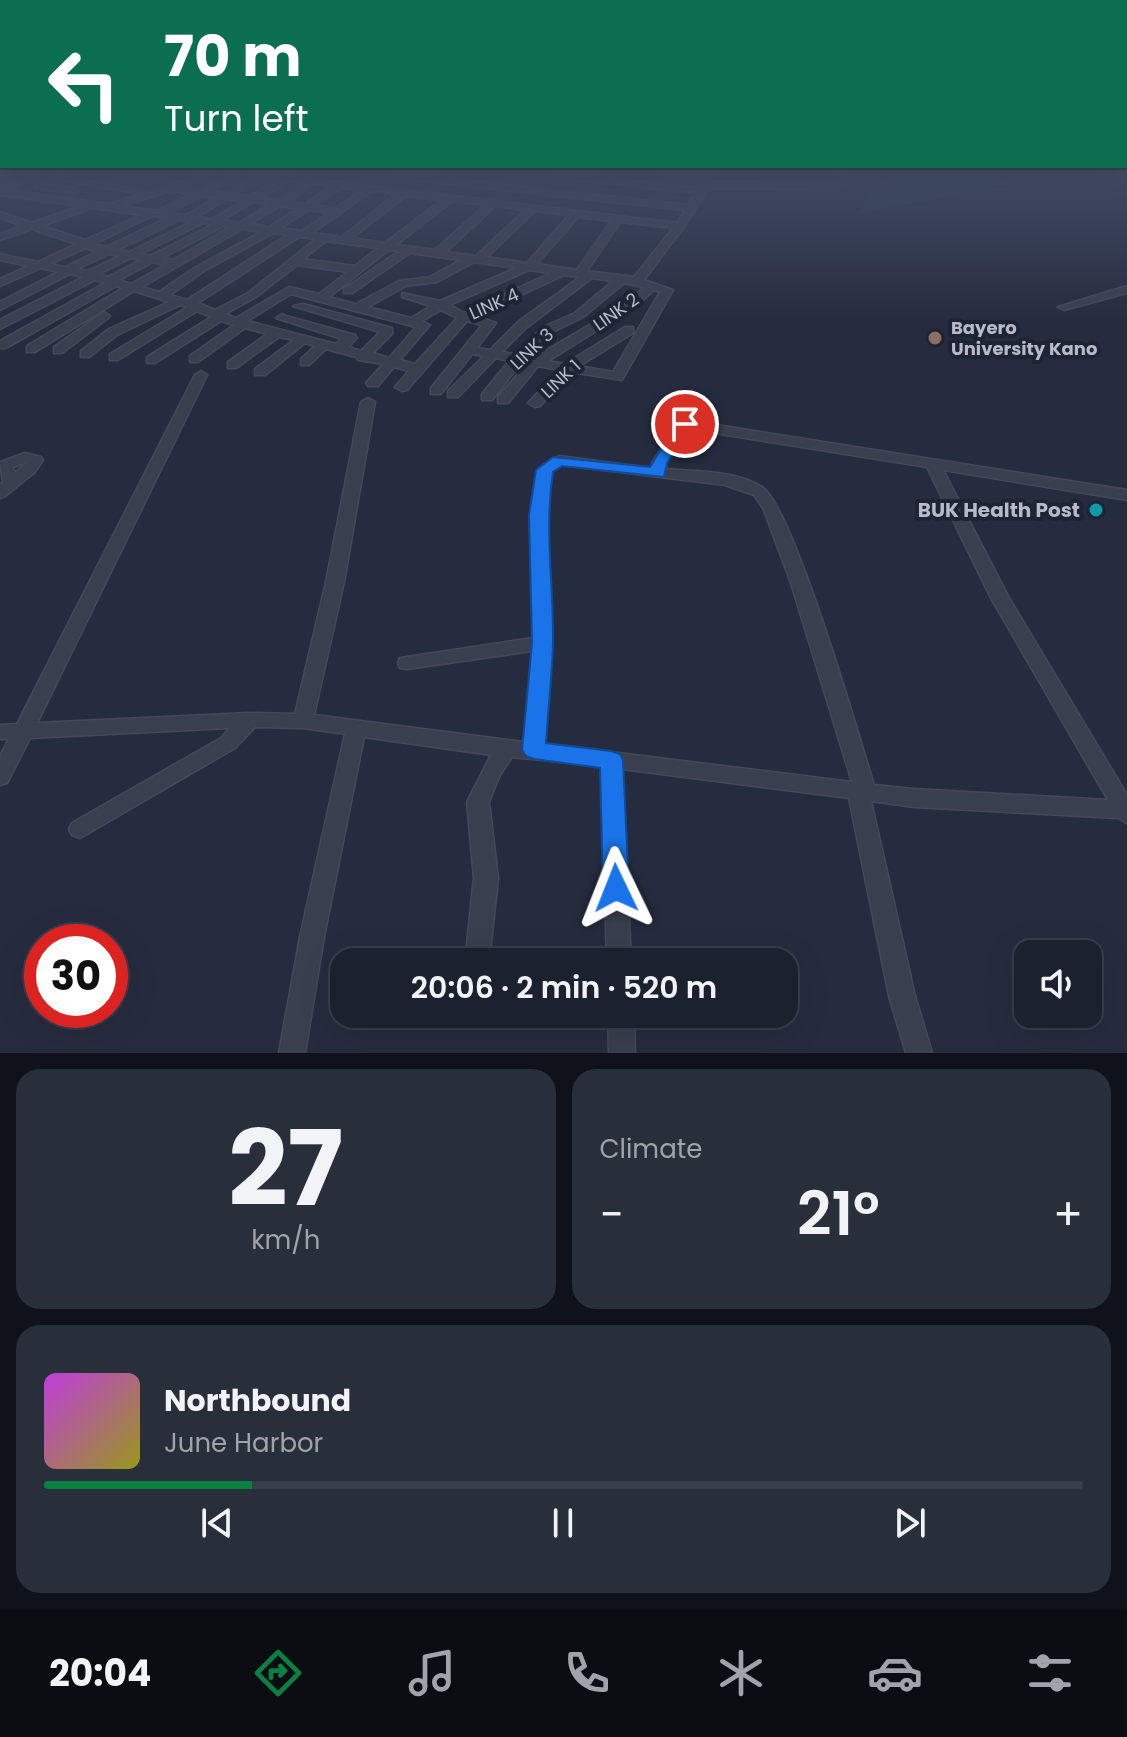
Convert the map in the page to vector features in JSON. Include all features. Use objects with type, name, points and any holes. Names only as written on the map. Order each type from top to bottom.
[{"type":"street","points":[[27,224],[103,250],[173,263]]},
{"type":"street","points":[[0,237],[37,224]]},
{"type":"street","points":[[0,283],[131,224]]},
{"type":"street","points":[[0,307],[103,250],[167,224]]},
{"type":"street","points":[[0,325],[127,255],[192,224]]},
{"type":"street","points":[[2,345],[216,224]]},
{"type":"street","points":[[227,224],[565,270],[636,281],[667,290],[617,377],[520,356],[470,350]]},
{"type":"street","points":[[58,350],[173,263],[245,224]]},
{"type":"street","points":[[159,297],[200,269],[281,224]]},
{"type":"street","points":[[114,357],[188,304],[316,224]]},
{"type":"street","points":[[344,240],[364,224]]},
{"type":"street","points":[[232,365],[282,318],[357,270],[417,224]]},
{"type":"street","points":[[438,253],[470,224]]},
{"type":"street","points":[[359,307],[403,283],[433,280],[476,258],[517,224]]},
{"type":"street","points":[[414,321],[441,305],[531,265],[566,224]]},
{"type":"street","name":"LINK 4","points":[[453,394],[522,325],[585,274],[614,224]]},
{"type":"street","points":[[667,224],[680,226]]},
{"type":"street","points":[[636,281],[680,226]]},
{"type":"street","points":[[151,360],[252,295],[325,237]]},
{"type":"street","points":[[23,261],[69,239]]},
{"type":"street","points":[[317,296],[390,246]]},
{"type":"street","points":[[336,301],[409,249]]},
{"type":"street","points":[[2,259],[91,275],[241,323],[342,352],[418,369]]},
{"type":"street","points":[[292,261],[357,270]]},
{"type":"street","name":"LINK 4","points":[[402,387],[464,317],[565,270]]},
{"type":"street","name":"LINK 3","points":[[487,397],[520,356],[549,328],[579,315],[621,280]]},
{"type":"street","name":"LINK 2","points":[[503,400],[538,360],[606,321],[651,287]]},
{"type":"street","points":[[31,349],[136,289]]},
{"type":"street","points":[[1064,307],[1127,289]]},
{"type":"street","points":[[0,777],[197,367],[241,323],[288,291],[424,325],[390,364],[368,378],[368,358],[388,331],[299,306]]},
{"type":"street","points":[[406,295],[441,305],[464,317],[490,323],[436,391]]},
{"type":"street","points":[[392,316],[419,298]]},
{"type":"street","points":[[85,354],[113,332],[188,304]]},
{"type":"street","points":[[282,318],[351,338],[334,366]]},
{"type":"street","points":[[606,321],[643,335]]},
{"type":"street","name":"LINK 1","points":[[535,403],[569,367],[629,330]]},
{"type":"street","points":[[260,372],[302,340]]},
{"type":"street","points":[[410,342],[440,344]]},
{"type":"street","points":[[305,362],[322,346]]},
{"type":"street","points":[[303,721],[335,582],[368,402]]},
{"type":"street","points":[[658,473],[659,463],[685,424],[1127,495]]},
{"type":"street","points":[[534,750],[542,643],[538,515],[547,467],[559,460],[743,485],[765,498],[800,586],[862,792],[902,996],[919,1053]]},
{"type":"street","points":[[933,464],[949,501],[1003,601],[1126,811]]},
{"type":"street","points":[[407,663],[542,643]]},
{"type":"street","points":[[80,829],[228,743],[250,720]]},
{"type":"street","points":[[0,732],[250,720],[303,721],[862,792],[990,804],[1126,811]]},
{"type":"street","points":[[292,1053],[312,937],[356,729]]},
{"type":"street","points":[[478,948],[486,878],[478,802],[491,772],[506,749]]},
{"type":"street","points":[[611,760],[618,948]]},
{"type":"street","points":[[621,1028],[622,1053]]},
{"type":"place","name":"Bayero University Kano","points":[[935,338]]},
{"type":"place","name":"BUK Health Post","points":[[1096,510]]},
{"type":"route","points":[[616,888],[611,760],[534,750],[542,643],[538,515],[541,492],[545,470],[559,460],[658,473],[659,463],[685,424]]}]
